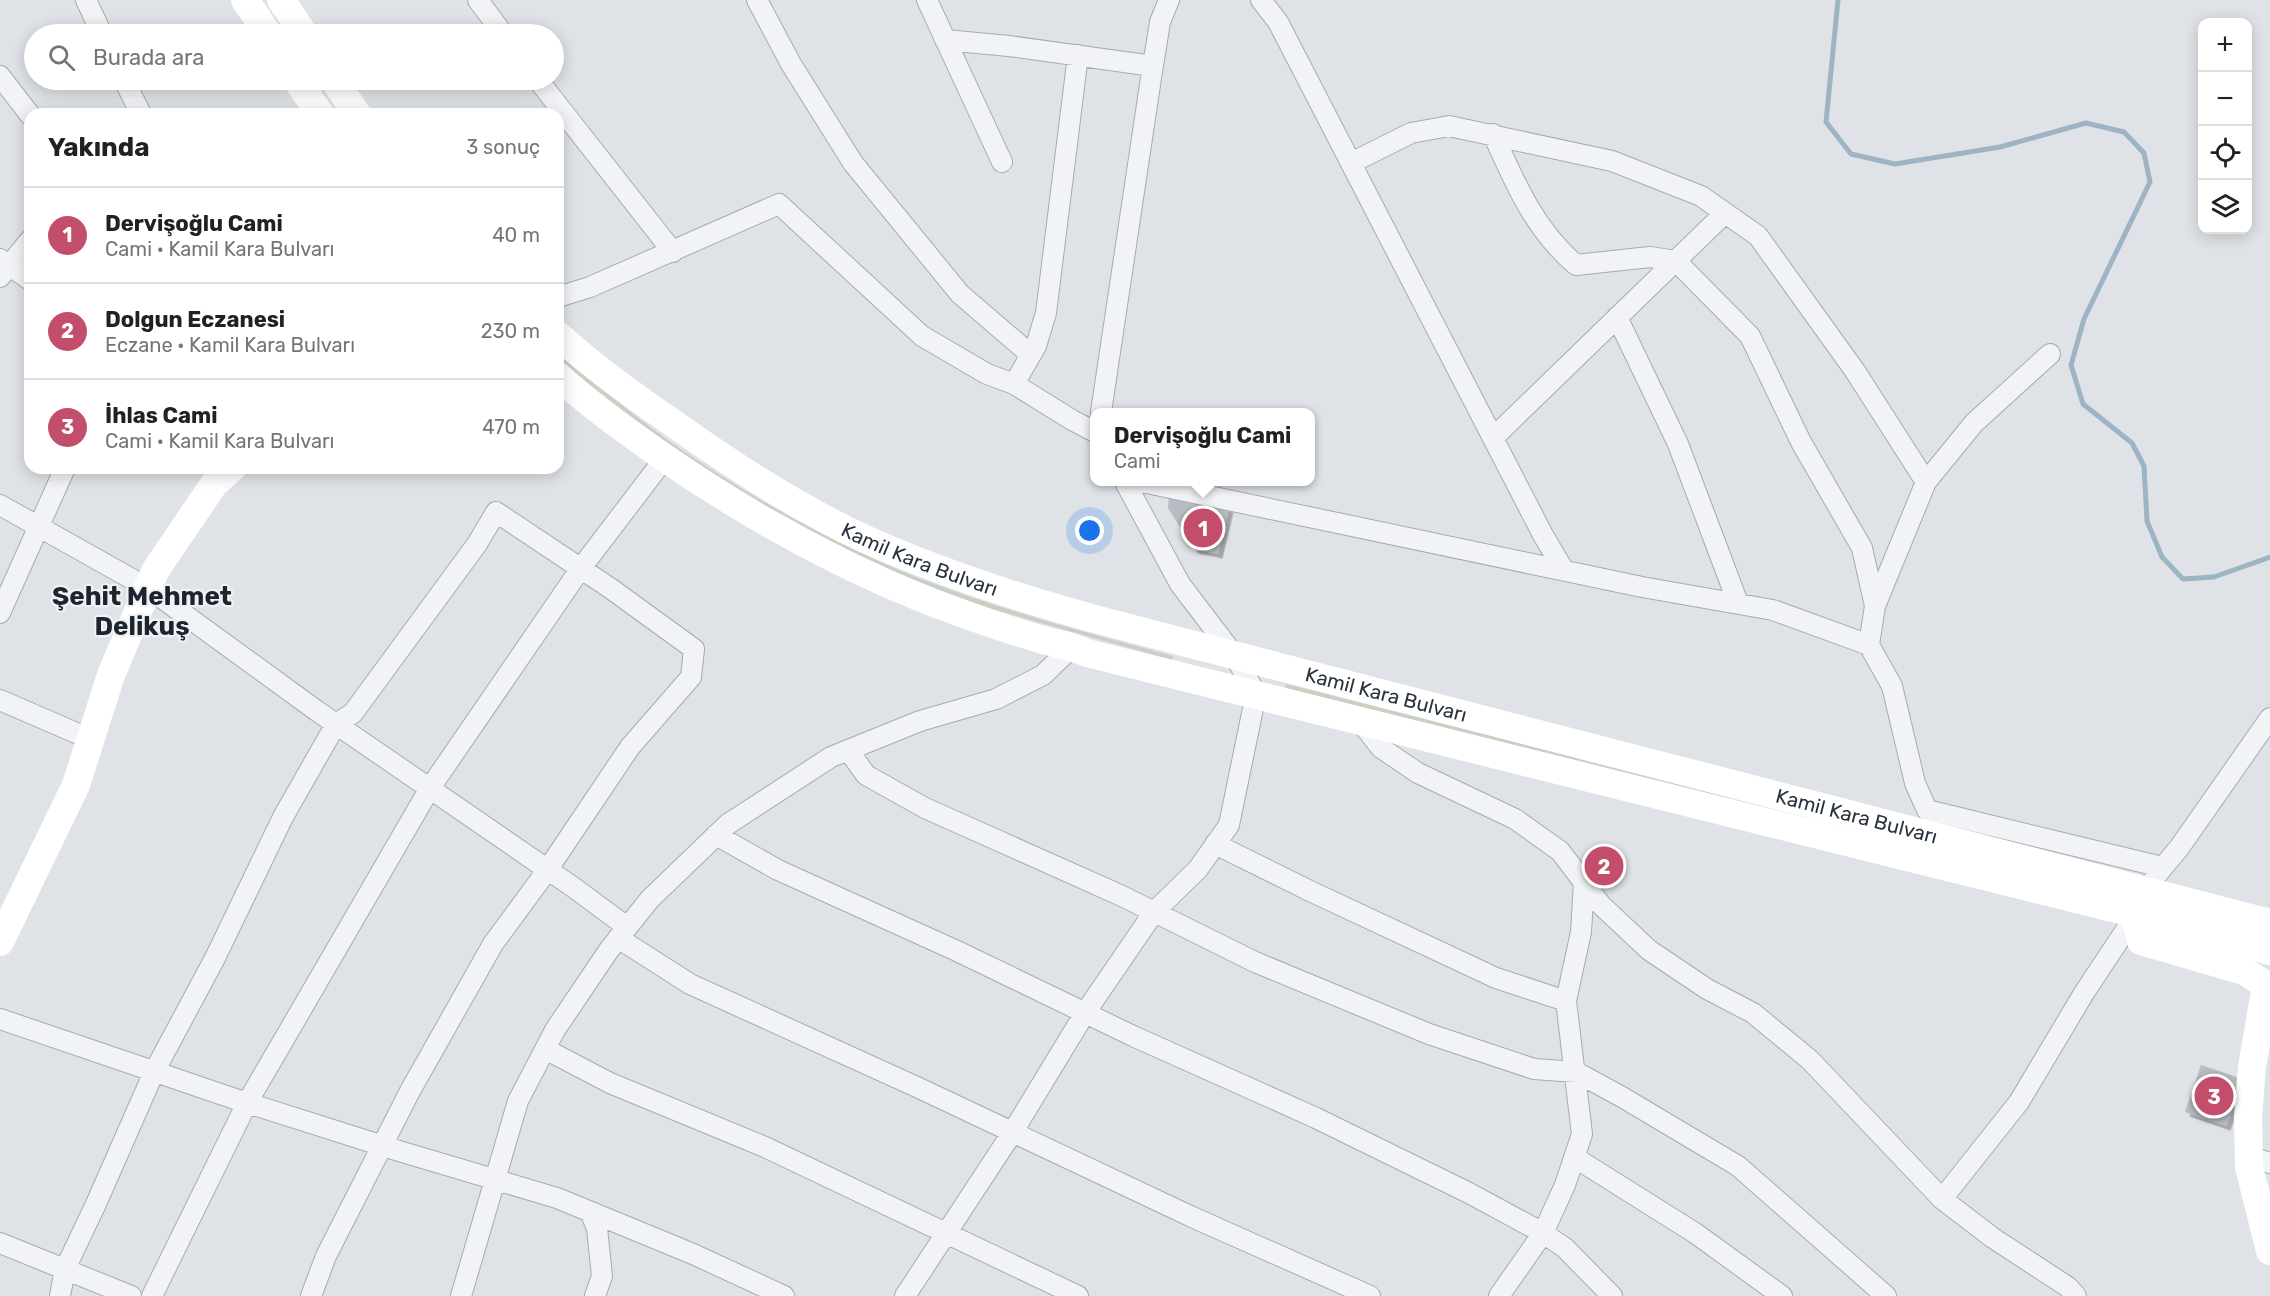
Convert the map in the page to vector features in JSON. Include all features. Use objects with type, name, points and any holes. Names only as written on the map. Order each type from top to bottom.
[{"type":"main road","points":[[245,0],[261,24]]},
{"type":"main road","points":[[281,0],[297,24]]},
{"type":"main road","points":[[304,90],[316,108]]},
{"type":"main road","points":[[341,90],[353,108]]},
{"type":"main road","name":"Kamil Kara Bulvarı","points":[[564,340],[600,371],[700,442],[789,499],[864,538],[1005,593],[1096,620],[2150,888],[2270,923]]},
{"type":"main road","name":"Kamil Kara Bulvarı","points":[[564,381],[613,421],[665,458],[761,519],[861,571],[958,612],[1045,640],[1360,721],[2124,911],[2150,888]]},
{"type":"main road","points":[[2,932],[76,785],[111,675],[155,571],[214,484],[225,474]]},
{"type":"main road","points":[[2150,888],[2141,941],[2244,971],[2266,985],[2252,1067],[2248,1117],[2259,1160],[2249,1167],[2270,1251]]},
{"type":"main road","name":"Kamil Kara Bulvarı","points":[[2150,888],[2270,951]]},
{"type":"street","points":[[86,0],[97,24]]},
{"type":"street","points":[[478,0],[496,24]]},
{"type":"street","points":[[757,0],[791,64],[853,163],[960,294],[1030,354]]},
{"type":"street","points":[[927,0],[1002,162]]},
{"type":"street","points":[[1102,408],[1160,22],[1169,0]]},
{"type":"street","points":[[1261,0],[1278,22],[1543,535],[1563,569]]},
{"type":"street","points":[[945,40],[1009,46],[1153,66]]},
{"type":"street","points":[[1014,384],[1035,346],[1046,314],[1078,56]]},
{"type":"street","points":[[0,76],[25,108]]},
{"type":"street","points":[[129,90],[138,108]]},
{"type":"street","points":[[546,90],[560,108]]},
{"type":"street","points":[[564,113],[673,252]]},
{"type":"street","points":[[1351,164],[1411,133],[1449,126],[1612,161],[1701,196],[1758,236],[1856,371],[1926,482]]},
{"type":"street","points":[[1493,134],[1527,208],[1562,253],[1576,265],[1650,257],[1676,261],[1750,336],[1801,442],[1862,548],[1875,606]]},
{"type":"street","points":[[564,295],[590,287],[673,252],[780,204],[922,336],[987,374],[1014,384],[1090,430]]},
{"type":"street","points":[[1493,438],[1725,213]]},
{"type":"street","points":[[24,246],[3,267],[24,277]]},
{"type":"street","points":[[1617,317],[1678,444],[1738,603]]},
{"type":"street","points":[[2050,354],[1974,423],[1926,482],[1875,606],[1869,645],[1892,686],[1915,783],[1927,810],[2150,888]]},
{"type":"street","points":[[152,1296],[247,1103],[430,788],[581,568],[665,458]]},
{"type":"street","points":[[0,613],[62,474]]},
{"type":"street","points":[[905,1296],[1011,1133],[1085,1013],[1154,912],[1198,869],[1229,825],[1256,694],[1234,655],[1180,584],[1127,486]]},
{"type":"street","points":[[1161,486],[1642,587],[1773,610],[1869,645]]},
{"type":"street","points":[[0,505],[148,588],[336,724],[548,869],[623,933],[690,984],[1190,1216],[1370,1296]]},
{"type":"street","points":[[60,1296],[65,1269],[154,1072],[215,958],[283,818],[336,724],[354,713],[477,544],[496,512],[581,568],[694,649],[691,677],[630,747],[548,869],[493,944],[410,1091],[326,1256],[311,1296]]},
{"type":"street","points":[[461,1296],[518,1101],[555,1030],[623,933],[650,899],[728,824],[831,757],[920,721],[996,699],[1042,675],[1073,646]]},
{"type":"street","points":[[0,700],[90,739]]},
{"type":"street","points":[[1942,1199],[2019,1102],[2150,888],[2270,718]]},
{"type":"street","points":[[1360,721],[1381,748],[1418,773],[1515,819],[1560,851],[1601,905],[1649,950],[1707,989],[1753,1013],[1810,1060],[1942,1199],[1994,1238],[2068,1287],[2076,1296]]},
{"type":"street","points":[[848,750],[866,775],[925,808],[1154,912],[1255,962],[1429,1034],[1534,1069],[1576,1072],[1738,1167],[1886,1296]]},
{"type":"street","points":[[716,836],[778,870],[1316,1118],[1469,1192],[1543,1233],[1565,1248],[1612,1296]]},
{"type":"street","points":[[1215,844],[1496,978],[1566,1001]]},
{"type":"street","points":[[1499,1296],[1543,1233],[1565,1185],[1582,1134],[1566,1001],[1581,932],[1584,882]]},
{"type":"street","points":[[0,1019],[247,1103],[557,1198],[693,1254],[784,1296]]},
{"type":"street","points":[[545,1049],[610,1083],[765,1147],[1078,1296]]},
{"type":"street","points":[[1574,1157],[1695,1233],[1782,1296]]},
{"type":"street","points":[[590,1212],[597,1228],[602,1276],[595,1296]]},
{"type":"street","points":[[0,1243],[131,1296]]},
{"type":"green space","points":[[564,358],[669,441],[698,461],[820,533],[916,577],[948,589],[1043,620],[1173,656],[1172,660],[988,608],[902,576],[855,554],[741,493],[647,431],[564,366]]},
{"type":"green space","points":[[1286,684],[2105,891],[2104,895],[1285,688]]},
{"type":"building","points":[[1169,495],[1229,508],[1218,554],[1194,549],[1168,508]]},
{"type":"building","points":[[2201,1065],[2243,1079],[2226,1126],[2185,1112]]},
{"type":"waterway","points":[[1838,0],[1826,122],[1851,154],[1895,164],[2000,147],[2086,123],[2124,132],[2144,153],[2150,182],[2084,319],[2071,365],[2083,404],[2132,443],[2144,466],[2147,521],[2162,557],[2183,579],[2214,577],[2270,557]]},
{"type":"place","name":"Dervişoğlu Cami","points":[[1203,528]]},
{"type":"place","name":"Dolgun Eczanesi","points":[[1604,866]]},
{"type":"place","name":"İhlas Cami","points":[[2214,1096]]},
{"type":"district","name":"Şehit Mehmet Delikuş","points":[[142,611]]}]
